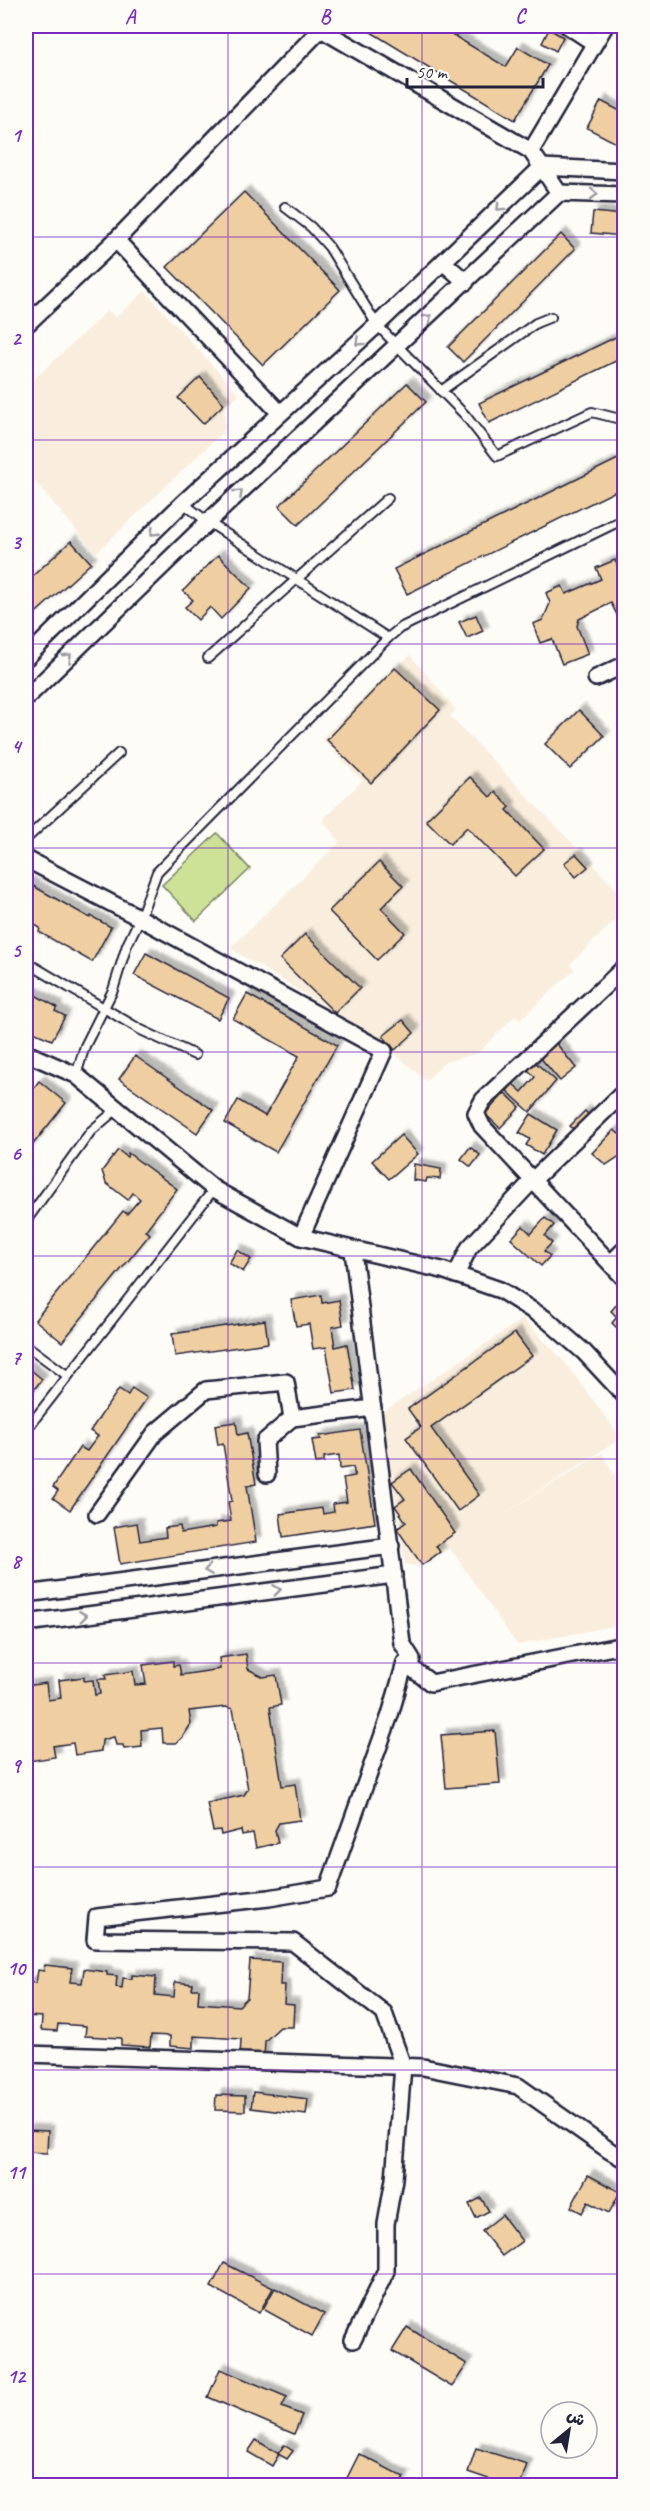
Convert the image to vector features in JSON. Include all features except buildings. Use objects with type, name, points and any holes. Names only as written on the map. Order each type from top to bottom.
[{"type":"street","points":[[568,26],[594,43]]},
{"type":"street","points":[[531,151],[605,26]]},
{"type":"street","points":[[26,325],[116,240],[321,27],[531,151],[559,193]]},
{"type":"street","points":[[26,658],[183,503],[377,325],[542,167],[624,171]]},
{"type":"street","points":[[26,698],[208,522],[559,193],[624,195]]},
{"type":"street","points":[[116,240],[280,413]]},
{"type":"street","points":[[442,262],[466,282]]},
{"type":"street","points":[[596,678],[624,665]]},
{"type":"street","points":[[26,859],[140,918],[384,1051],[301,1237]]},
{"type":"street","points":[[624,968],[478,1106],[478,1120],[624,1278]]},
{"type":"street","points":[[26,1053],[76,1075],[214,1189],[301,1237],[456,1275],[500,1290],[546,1319],[584,1352],[624,1395]]},
{"type":"street","points":[[456,1275],[470,1248],[533,1180],[624,1092]]},
{"type":"street","points":[[611,1263],[624,1250]]},
{"type":"street","points":[[352,2340],[387,2271],[386,2224],[394,2179],[403,2066],[384,2013],[293,1942],[95,1940],[97,1917],[269,1898],[328,1888],[390,1715],[405,1663],[412,1659],[402,1643],[353,1251]]},
{"type":"street","points":[[97,1514],[155,1433],[206,1390],[286,1382],[292,1418]]},
{"type":"street","points":[[267,1474],[265,1441],[292,1418],[373,1408]]},
{"type":"street","points":[[26,1594],[391,1546]]},
{"type":"street","points":[[26,1623],[394,1575]]},
{"type":"street","points":[[405,1663],[432,1683],[624,1645]]},
{"type":"street","points":[[26,2054],[423,2067],[518,2086],[624,2159]]},
{"type":"lane","points":[[285,207],[311,227],[329,247],[377,325],[465,415],[497,456],[592,412],[624,420]]},
{"type":"lane","points":[[441,391],[536,323],[551,317]]},
{"type":"lane","points":[[208,657],[388,498]]},
{"type":"lane","points":[[183,503],[208,522],[388,638]]},
{"type":"lane","points":[[76,1075],[85,1046],[113,990],[127,945],[157,872],[400,628],[624,519]]},
{"type":"lane","points":[[26,839],[119,753]]},
{"type":"lane","points":[[26,962],[141,1030],[195,1055]]},
{"type":"lane","points":[[26,1221],[91,1131],[117,1110]]},
{"type":"lane","points":[[26,1430],[214,1189]]},
{"type":"lane","points":[[26,1345],[68,1376]]},
{"type":"shaded area","points":[[145,291],[239,395],[224,409],[225,430],[96,553],[26,471],[26,387],[108,310],[115,318]]},
{"type":"shaded area","points":[[410,655],[456,710],[450,716],[624,897],[624,912],[570,964],[574,970],[520,1020],[515,1016],[478,1053],[445,1062],[426,1081],[382,1042],[230,948],[340,842],[322,820],[362,781],[322,738]]},
{"type":"shaded area","points":[[523,1319],[564,1361],[621,1438],[502,1515],[602,1453],[624,1492],[624,1624],[517,1645],[450,1548],[420,1567],[405,1564],[383,1412]]},
{"type":"green space","points":[[217,833],[250,869],[196,921],[162,885]]}]
